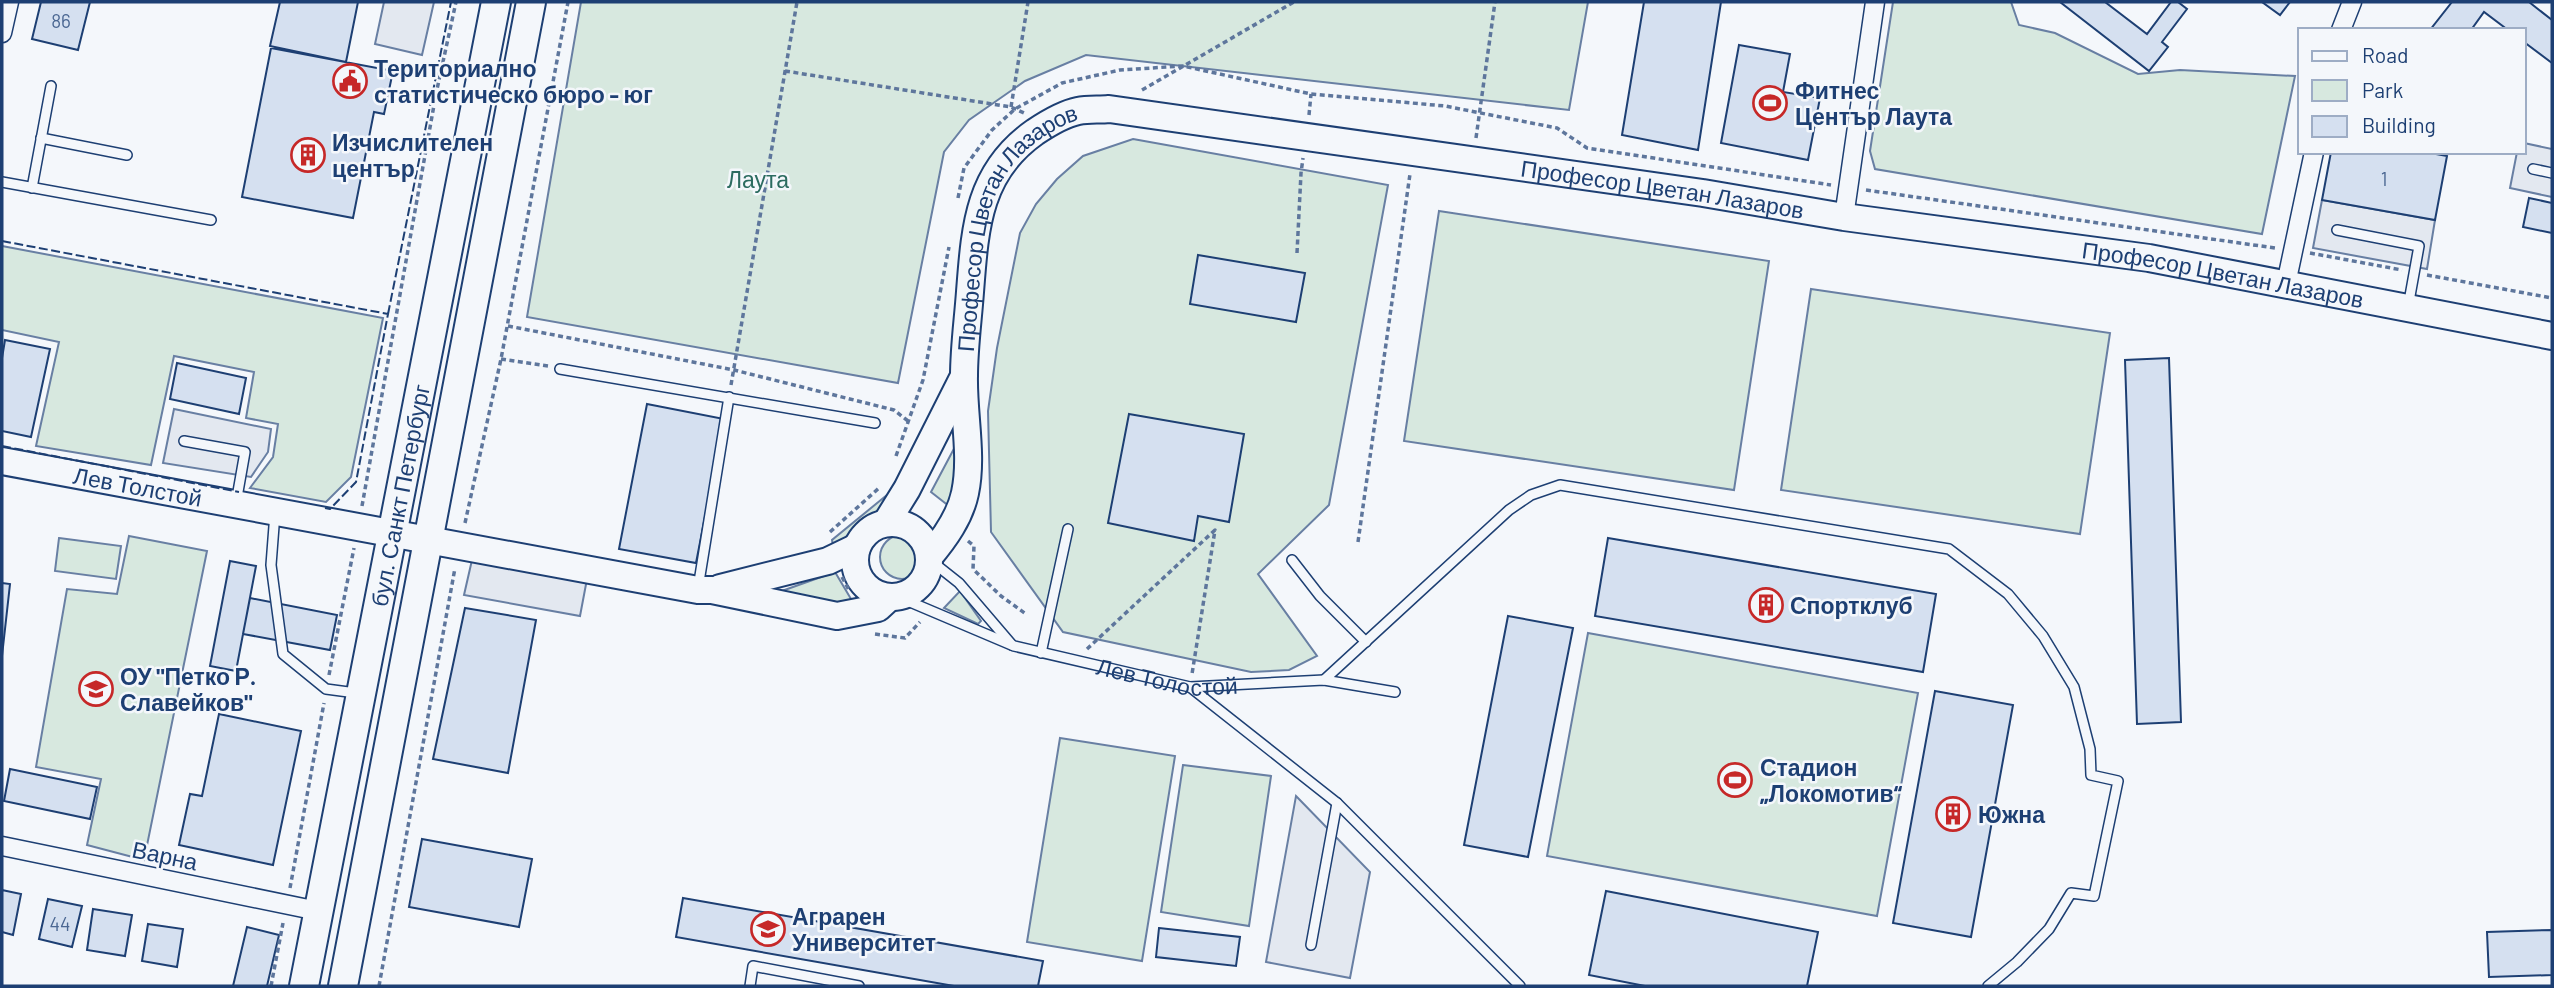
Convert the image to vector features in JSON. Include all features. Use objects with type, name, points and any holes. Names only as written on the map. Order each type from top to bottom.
[{"type":"main road","name":"бул. Санкт Петербург","points":[[304,986],[496,2]]},
{"type":"main road","name":"бул. Санкт Петербург","points":[[343,986],[531,2]]},
{"type":"street","points":[[2,33],[9,2]]},
{"type":"street","points":[[1844,217],[1875,2]]},
{"type":"street","points":[[2343,28],[2352,2]]},
{"type":"street","name":"Професор Цветан Лазаров","points":[[929,558],[951,527],[961,508],[966,490],[968,460],[964,376],[972,258],[980,211],[994,173],[1016,145],[1077,111],[1110,109],[1307,136],[1703,193],[1844,217],[2149,258],[2552,337]]},
{"type":"street","points":[[2286,284],[2314,154]]},
{"type":"street","name":"Професор Цветан Лазаров","points":[[886,523],[907,489],[964,376]]},
{"type":"street","name":"Лев Толстой","points":[[2,461],[275,511]]},
{"type":"street","points":[[275,511],[837,616],[878,608],[893,596],[916,588],[928,570],[929,558],[922,537],[915,530],[896,523],[886,523],[869,531],[857,547],[828,561],[705,590]]},
{"type":"street","points":[[857,547],[856,569],[861,580],[869,589],[893,596]]},
{"type":"street","name":"Варна","points":[[2,846],[318,911]]},
{"type":"lane","points":[[32,188],[51,86]]},
{"type":"lane","points":[[41,138],[127,155]]},
{"type":"lane","points":[[2533,169],[2552,173]]},
{"type":"lane","points":[[2,182],[211,220]]},
{"type":"lane","points":[[2337,230],[2418,246],[2408,307]]},
{"type":"lane","points":[[560,369],[875,423]]},
{"type":"lane","points":[[705,590],[729,397]]},
{"type":"lane","points":[[184,441],[245,453],[236,504]]},
{"type":"lane","points":[[1324,680],[1509,510],[1531,495],[1560,485],[1949,550],[2008,594],[2043,635],[2074,687],[2090,749],[2091,775],[2118,781],[2094,896],[2071,893],[2049,929],[2017,962],[1988,986]]},
{"type":"lane","points":[[275,511],[271,565],[283,654],[326,689],[362,694]]},
{"type":"lane","points":[[1041,653],[1068,529]]},
{"type":"lane","points":[[929,558],[960,583],[1014,646]]},
{"type":"lane","points":[[1292,560],[1320,596],[1366,642]]},
{"type":"lane","name":"Лев Толостой","points":[[893,596],[1014,646],[1190,687],[1324,680],[1395,692]]},
{"type":"lane","points":[[1190,687],[1337,803],[1520,986]]},
{"type":"lane","points":[[1311,945],[1337,803]]},
{"type":"lane","points":[[750,986],[753,966],[859,986]]},
{"type":"path","points":[[271,986],[358,527],[436,93],[456,2]]},
{"type":"path","points":[[379,986],[459,546],[508,326],[568,2]]},
{"type":"path","points":[[729,397],[797,2]]},
{"type":"path","points":[[785,71],[1011,107],[1028,2]]},
{"type":"path","points":[[1141,90],[1294,2]]},
{"type":"path","points":[[1473,160],[1494,2]]},
{"type":"path","points":[[1297,253],[1301,173],[1311,94]]},
{"type":"path","points":[[1358,542],[1413,151]]},
{"type":"path","points":[[508,326],[734,370],[894,410],[908,421]]},
{"type":"path","points":[[501,359],[560,369]]},
{"type":"path","points":[[885,483],[820,541],[828,561],[838,569],[872,633],[905,638],[930,611]]},
{"type":"path","points":[[1074,661],[1215,530],[1190,687]]},
{"type":"path","points":[[960,583],[973,569]]},
{"type":"green space","name":"Лаута","points":[[581,2],[1588,2],[1569,110],[1086,55],[1025,81],[969,120],[944,152],[898,383],[527,317]]},
{"type":"green space","points":[[1893,2],[2011,2],[2019,25],[2055,33],[2138,74],[2180,70],[2295,76],[2262,234],[1875,169],[1870,151]]},
{"type":"green space","points":[[1133,139],[1388,185],[1329,505],[1258,574],[1317,656],[1289,670],[1251,672],[1063,632],[991,532],[988,411],[997,348],[1020,233],[1036,204],[1057,179],[1083,156]]},
{"type":"green space","points":[[1439,211],[1769,261],[1734,490],[1404,441]]},
{"type":"green space","points":[[2,246],[383,318],[351,477],[326,502],[250,488],[273,457],[278,424],[246,418],[254,372],[174,356],[151,465],[36,446],[59,342],[2,330]]},
{"type":"green space","points":[[1811,289],[2110,333],[2080,534],[1781,490]]},
{"type":"green space","points":[[957,443],[954,510],[931,492]]},
{"type":"green space","points":[[893,490],[902,492],[865,526],[833,546],[832,540]]},
{"type":"green space","points":[[902,535],[918,541],[924,557],[918,573],[902,579],[886,573],[880,557],[886,541]]},
{"type":"green space","points":[[129,536],[207,551],[144,860],[87,845],[101,779],[36,767],[67,589],[117,594]]},
{"type":"green space","points":[[59,538],[121,546],[116,579],[55,571]]},
{"type":"green space","points":[[835,572],[854,604],[783,596],[779,592]]},
{"type":"green space","points":[[960,591],[981,621],[978,624],[944,608]]},
{"type":"green space","points":[[1588,633],[1918,693],[1877,916],[1547,856]]},
{"type":"green space","points":[[1060,738],[1175,756],[1142,961],[1027,942]]},
{"type":"green space","points":[[1183,765],[1271,776],[1249,926],[1161,912]]},
{"type":"shaded area","points":[[384,2],[434,2],[422,55],[375,44]]},
{"type":"shaded area","points":[[2526,143],[2552,149],[2552,197],[2510,188],[2517,154],[2526,154]]},
{"type":"shaded area","points":[[2322,200],[2435,220],[2427,269],[2313,248]]},
{"type":"shaded area","points":[[174,409],[271,429],[268,452],[251,477],[163,463]]},
{"type":"shaded area","points":[[472,560],[587,579],[580,616],[464,595]]},
{"type":"shaded area","points":[[1296,796],[1370,872],[1350,978],[1266,962]]},
{"type":"building","points":[[41,2],[90,2],[78,50],[32,39]]},
{"type":"building","points":[[280,2],[358,2],[346,62],[270,46]]},
{"type":"building","points":[[1644,2],[1721,2],[1698,150],[1622,135]]},
{"type":"building","points":[[2060,2],[2105,2],[2147,34],[2171,2],[2178,2],[2187,9],[2162,42],[2168,47],[2149,71]]},
{"type":"building","points":[[2262,2],[2290,2],[2280,15]]},
{"type":"building","points":[[2452,2],[2529,2],[2552,20],[2552,63],[2526,44],[2526,28],[2505,28],[2484,12],[2472,28],[2432,28]]},
{"type":"building","points":[[1739,45],[1790,54],[1783,92],[1820,98],[1808,160],[1721,143]]},
{"type":"building","name":"Изчислителен център","points":[[271,48],[393,71],[384,114],[374,112],[353,218],[242,197]]},
{"type":"building","points":[[2331,154],[2447,156],[2435,220],[2322,200]]},
{"type":"building","points":[[2529,198],[2552,203],[2552,233],[2523,227]]},
{"type":"building","points":[[1198,255],[1305,273],[1296,322],[1190,304]]},
{"type":"building","points":[[5,340],[50,349],[31,437],[2,431],[2,358]]},
{"type":"building","points":[[2169,358],[2181,722],[2137,724],[2125,360]]},
{"type":"building","points":[[177,363],[246,378],[239,414],[170,399]]},
{"type":"building","points":[[647,404],[724,419],[696,563],[619,549]]},
{"type":"building","points":[[1129,414],[1244,434],[1229,522],[1198,516],[1194,541],[1108,523]]},
{"type":"building","name":"Спортклуб","points":[[1608,538],[1936,594],[1923,672],[1595,616]]},
{"type":"building","points":[[230,561],[256,566],[236,671],[210,666]]},
{"type":"building","points":[[2,583],[10,584],[2,656]]},
{"type":"building","points":[[250,598],[337,615],[330,650],[243,634]]},
{"type":"building","points":[[465,608],[536,620],[508,773],[433,759]]},
{"type":"building","points":[[1508,616],[1573,628],[1528,857],[1464,845]]},
{"type":"building","name":"Южна","points":[[1935,691],[2013,705],[1971,937],[1893,923]]},
{"type":"building","points":[[219,714],[301,731],[273,865],[179,845],[190,794],[202,796]]},
{"type":"building","points":[[10,769],[97,787],[90,819],[4,801]]},
{"type":"building","points":[[422,839],[532,859],[519,927],[409,907]]},
{"type":"building","points":[[2,890],[21,894],[13,935],[2,932]]},
{"type":"building","points":[[1606,891],[1818,932],[1807,986],[1645,986],[1589,975]]},
{"type":"building","points":[[683,898],[1043,961],[1038,986],[954,986],[676,937]]},
{"type":"building","points":[[48,899],[82,906],[72,947],[39,939]]},
{"type":"building","points":[[93,909],[132,915],[125,956],[87,950]]},
{"type":"building","points":[[148,924],[183,929],[177,967],[142,961]]},
{"type":"building","points":[[247,927],[279,935],[267,986],[233,986]]},
{"type":"building","points":[[1159,928],[1240,937],[1236,966],[1156,957]]},
{"type":"building","points":[[2552,930],[2552,975],[2489,977],[2487,932]]},
{"type":"fence","points":[[388,314],[451,2]]},
{"type":"fence","points":[[2,241],[388,314],[356,482],[330,509],[325,508]]},
{"type":"fence","points":[[2,446],[239,492]]},
{"type":"place","name":"Териториално статистическо бюро - юг","points":[[350,81]]},
{"type":"place","name":"Фитнес Център Лаута","points":[[1770,103]]},
{"type":"place","name":"Изчислителен център","points":[[308,155]]},
{"type":"place","name":"Спортклуб","points":[[1766,605]]},
{"type":"place","name":"ОУ \"Петко Р. Славейков\"","points":[[96,689]]},
{"type":"place","name":"Стадион „Локомотив“","points":[[1735,780]]},
{"type":"place","name":"Южна","points":[[1953,814]]},
{"type":"place","name":"Аграрен Университет","points":[[768,929]]}]
